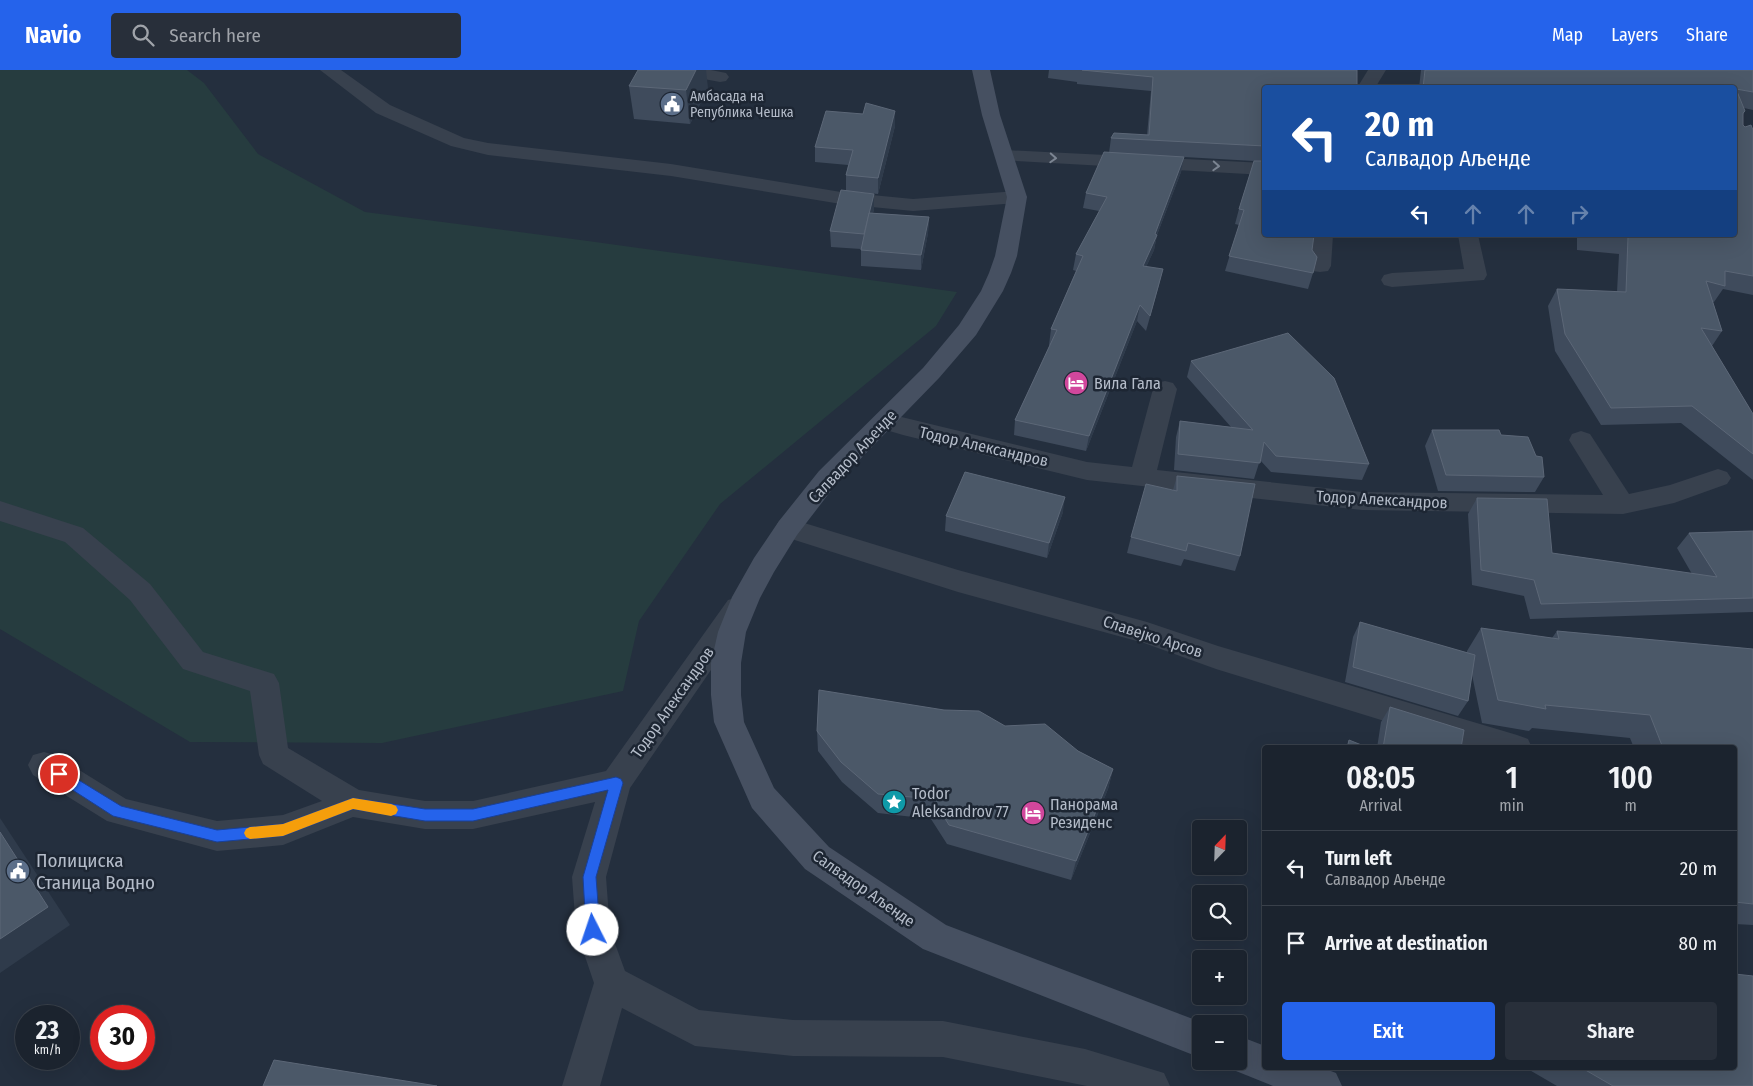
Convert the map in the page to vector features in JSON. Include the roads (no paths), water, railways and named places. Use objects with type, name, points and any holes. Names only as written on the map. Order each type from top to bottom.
[{"type":"street","points":[[329,70],[383,109],[458,142],[488,149],[671,170],[841,198],[895,203],[914,204],[1017,197]]},
{"type":"street","points":[[683,70],[720,77]]},
{"type":"street","name":"Салвадор Аљенде","points":[[981,70],[991,115],[1017,197],[1006,256],[992,291],[968,330],[931,373],[828,477],[788,528],[746,597],[732,632],[726,663],[726,695],[729,722],[764,798],[816,858],[935,937],[1192,1037]]},
{"type":"street","points":[[1368,85],[1377,70]]},
{"type":"street","points":[[1005,156],[1262,168]]},
{"type":"street","points":[[1320,266],[1323,237]]},
{"type":"street","points":[[1392,280],[1476,275],[1468,237]]},
{"type":"street","points":[[1142,478],[1165,389]]},
{"type":"street","name":"Тодор Александров","points":[[885,421],[903,427],[1088,471],[1362,501],[1623,505],[1674,494],[1718,478]]},
{"type":"street","points":[[1580,440],[1623,505]]},
{"type":"street","points":[[0,511],[74,536],[140,592],[193,661],[264,683],[274,755],[353,803],[425,815],[473,815],[616,783],[589,877],[593,930],[612,983],[581,1086]]},
{"type":"street","name":"Славејко Арсов","points":[[788,528],[958,581],[1147,632],[1304,684],[1507,745]]},
{"type":"street","name":"Тодор Александров","points":[[616,783],[746,597]]},
{"type":"street","points":[[44,765],[118,811],[217,836],[283,830],[353,803]]},
{"type":"street","points":[[612,983],[695,1028],[793,1038],[943,1039],[1085,1067],[1151,1086]]},
{"type":"street","points":[[1247,1057],[1262,1063]]},
{"type":"street","points":[[1279,1070],[1323,1086]]},
{"type":"place","name":"Амбасада на Република Чешка","points":[[672,104]]},
{"type":"place","name":"Вила Гала","points":[[1076,383]]},
{"type":"place","name":"Todor Aleksandrov 77","points":[[894,802]]},
{"type":"place","name":"Панорама Резиденс","points":[[1033,813]]},
{"type":"place","name":"Полициска Станица Водно","points":[[18,871]]}]
